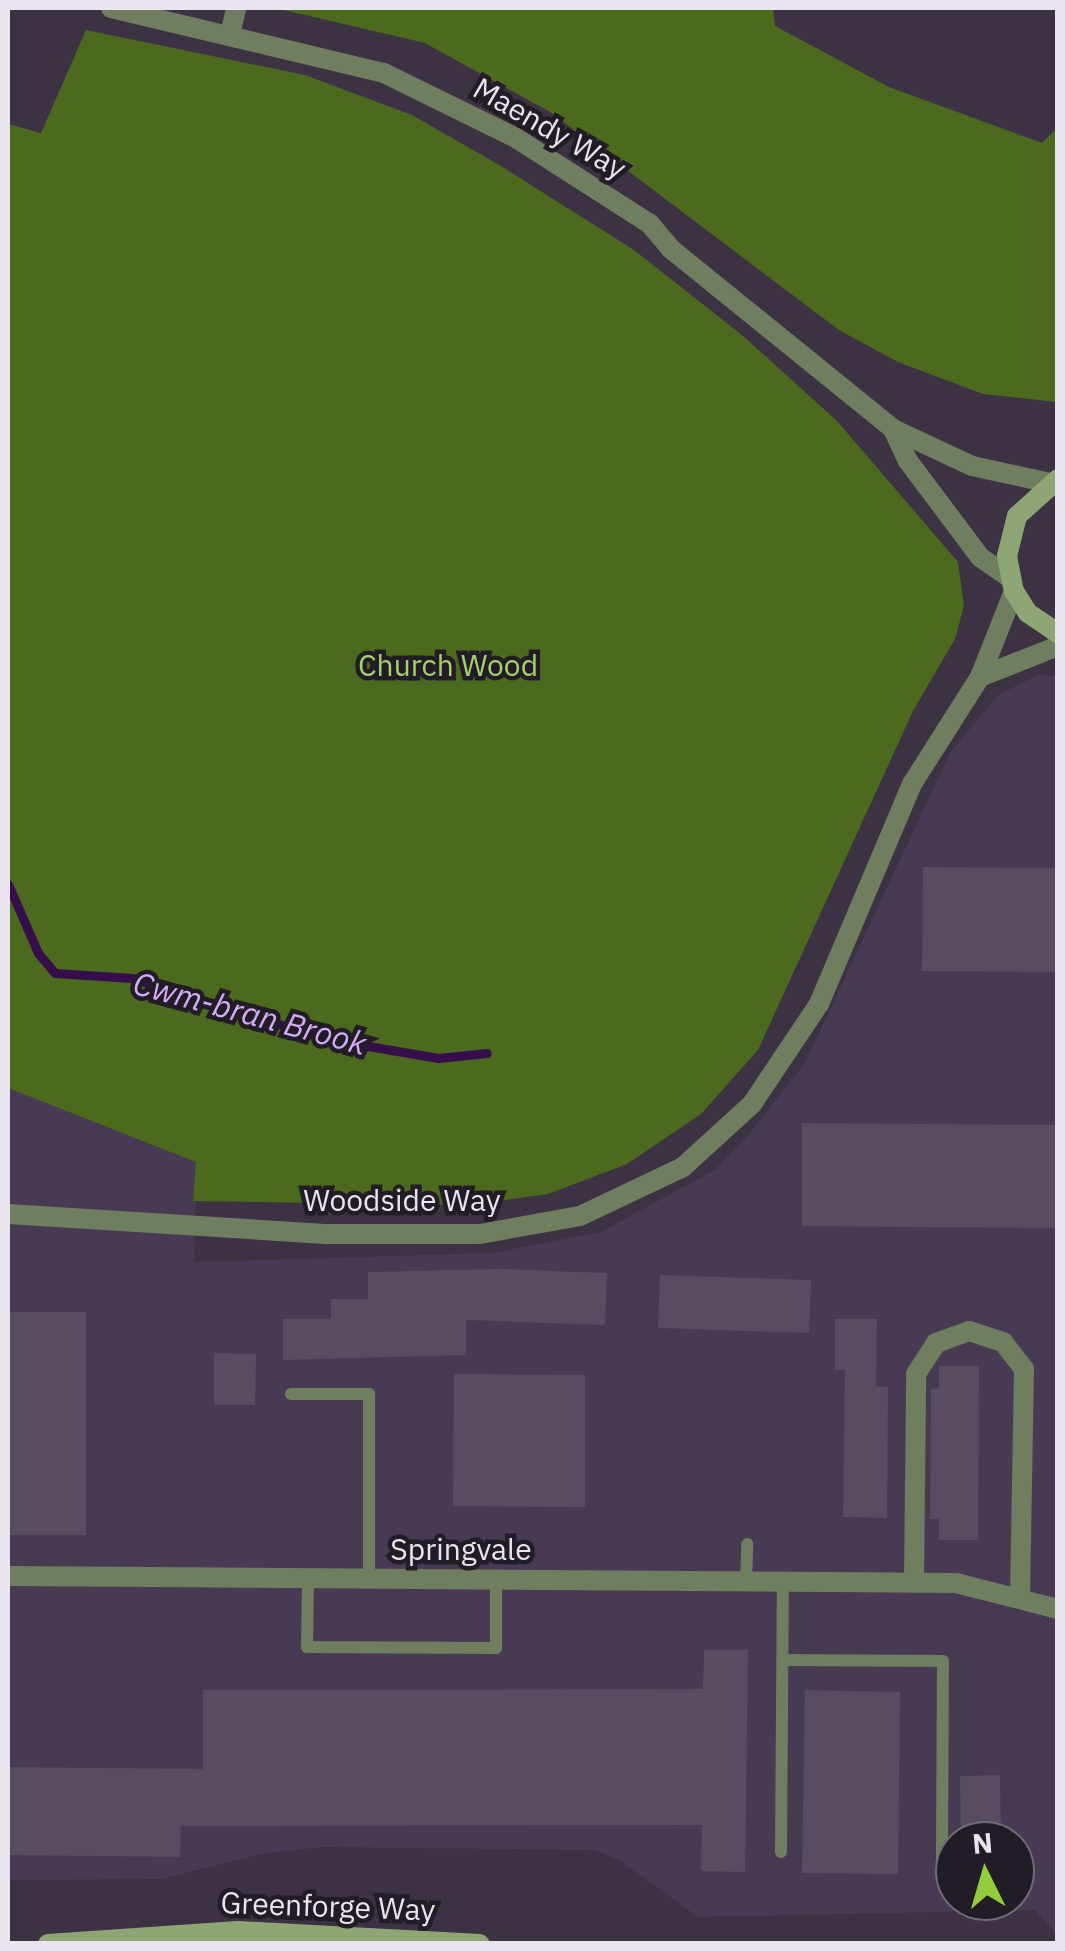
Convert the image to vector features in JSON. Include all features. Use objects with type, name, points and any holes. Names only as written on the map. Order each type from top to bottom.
[{"type":"street","name":"Maendy Way","points":[[111,8],[384,73],[516,138],[650,224],[671,249],[892,429],[972,466],[1054,480]]},
{"type":"street","points":[[230,35],[236,8]]},
{"type":"street","name":"Maendy Way","points":[[892,429],[908,462],[980,557],[1012,584],[1028,613],[1058,633]]},
{"type":"street","name":"Maendy Way","points":[[1012,584],[1009,536],[1017,516],[1054,480]]},
{"type":"street","name":"Woodside Way","points":[[8,1214],[429,1237],[531,1228],[631,1197],[719,1138],[784,1063],[854,931],[912,784],[980,677],[1012,584]]},
{"type":"street","points":[[980,677],[1058,646]]},
{"type":"street","points":[[914,1582],[916,1374],[936,1343],[970,1331],[1003,1342],[1024,1370],[1020,1594]]},
{"type":"street","name":"Springvale","points":[[8,1576],[914,1582],[1020,1594],[1058,1609]]},
{"type":"street","name":"Greenforge Way","points":[[48,1944],[169,1937],[480,1944]]},
{"type":"lane","points":[[291,1394],[369,1394],[368,1579]]},
{"type":"lane","points":[[746,1581],[747,1544]]},
{"type":"lane","points":[[308,1578],[307,1647],[477,1648],[496,1648],[496,1579]]},
{"type":"lane","points":[[781,1852],[784,1581]]},
{"type":"lane","points":[[783,1660],[943,1661],[942,1821]]},
{"type":"shaded area","points":[[1040,674],[1057,677],[1057,1935],[1035,1910],[1035,1821],[935,1821],[935,1912],[698,1917],[618,1859],[593,1850],[322,1847],[261,1854],[162,1879],[8,1880],[8,1088],[197,1162],[194,1262],[492,1253],[601,1232],[716,1169],[805,1063],[950,753],[998,695]]},
{"type":"green space","points":[[275,8],[773,8],[775,26],[889,87],[1042,143],[1057,128],[1057,402],[983,394],[898,362],[839,330],[550,112],[425,43]]},
{"type":"green space","name":"Church Wood","points":[[86,30],[305,75],[412,115],[501,166],[634,250],[742,335],[837,421],[958,562],[964,606],[955,639],[913,711],[758,1050],[701,1114],[627,1164],[548,1194],[469,1205],[193,1201],[196,1162],[8,1088],[8,124],[41,133]]},
{"type":"building","points":[[923,867],[1058,868],[1058,972],[922,971]]},
{"type":"building","points":[[802,1123],[1058,1125],[1058,1228],[802,1226]]},
{"type":"building","points":[[501,1269],[607,1273],[605,1325],[466,1320],[466,1355],[283,1360],[283,1319],[331,1319],[331,1299],[368,1299],[368,1272]]},
{"type":"building","points":[[660,1275],[811,1280],[809,1333],[658,1328]]},
{"type":"building","points":[[8,1312],[86,1312],[86,1535],[8,1535]]},
{"type":"building","points":[[835,1319],[877,1319],[876,1386],[888,1387],[887,1518],[843,1517],[845,1370],[835,1370]]},
{"type":"building","points":[[214,1353],[256,1354],[255,1405],[214,1405]]},
{"type":"building","points":[[939,1366],[979,1366],[978,1540],[939,1540],[939,1519],[930,1519],[931,1389],[939,1388]]},
{"type":"building","points":[[454,1374],[585,1375],[585,1507],[453,1506]]},
{"type":"building","points":[[704,1650],[748,1650],[745,1872],[701,1871],[702,1825],[181,1826],[180,1857],[8,1855],[8,1767],[203,1769],[203,1690],[703,1689]]},
{"type":"building","points":[[805,1690],[900,1692],[898,1874],[802,1873]]},
{"type":"building","points":[[1000,1775],[1001,1821],[961,1821],[960,1776]]},
{"type":"waterway","name":"Cwm-bran Brook","points":[[8,884],[38,953],[55,973],[132,978],[327,1039],[438,1058],[487,1053]]}]
